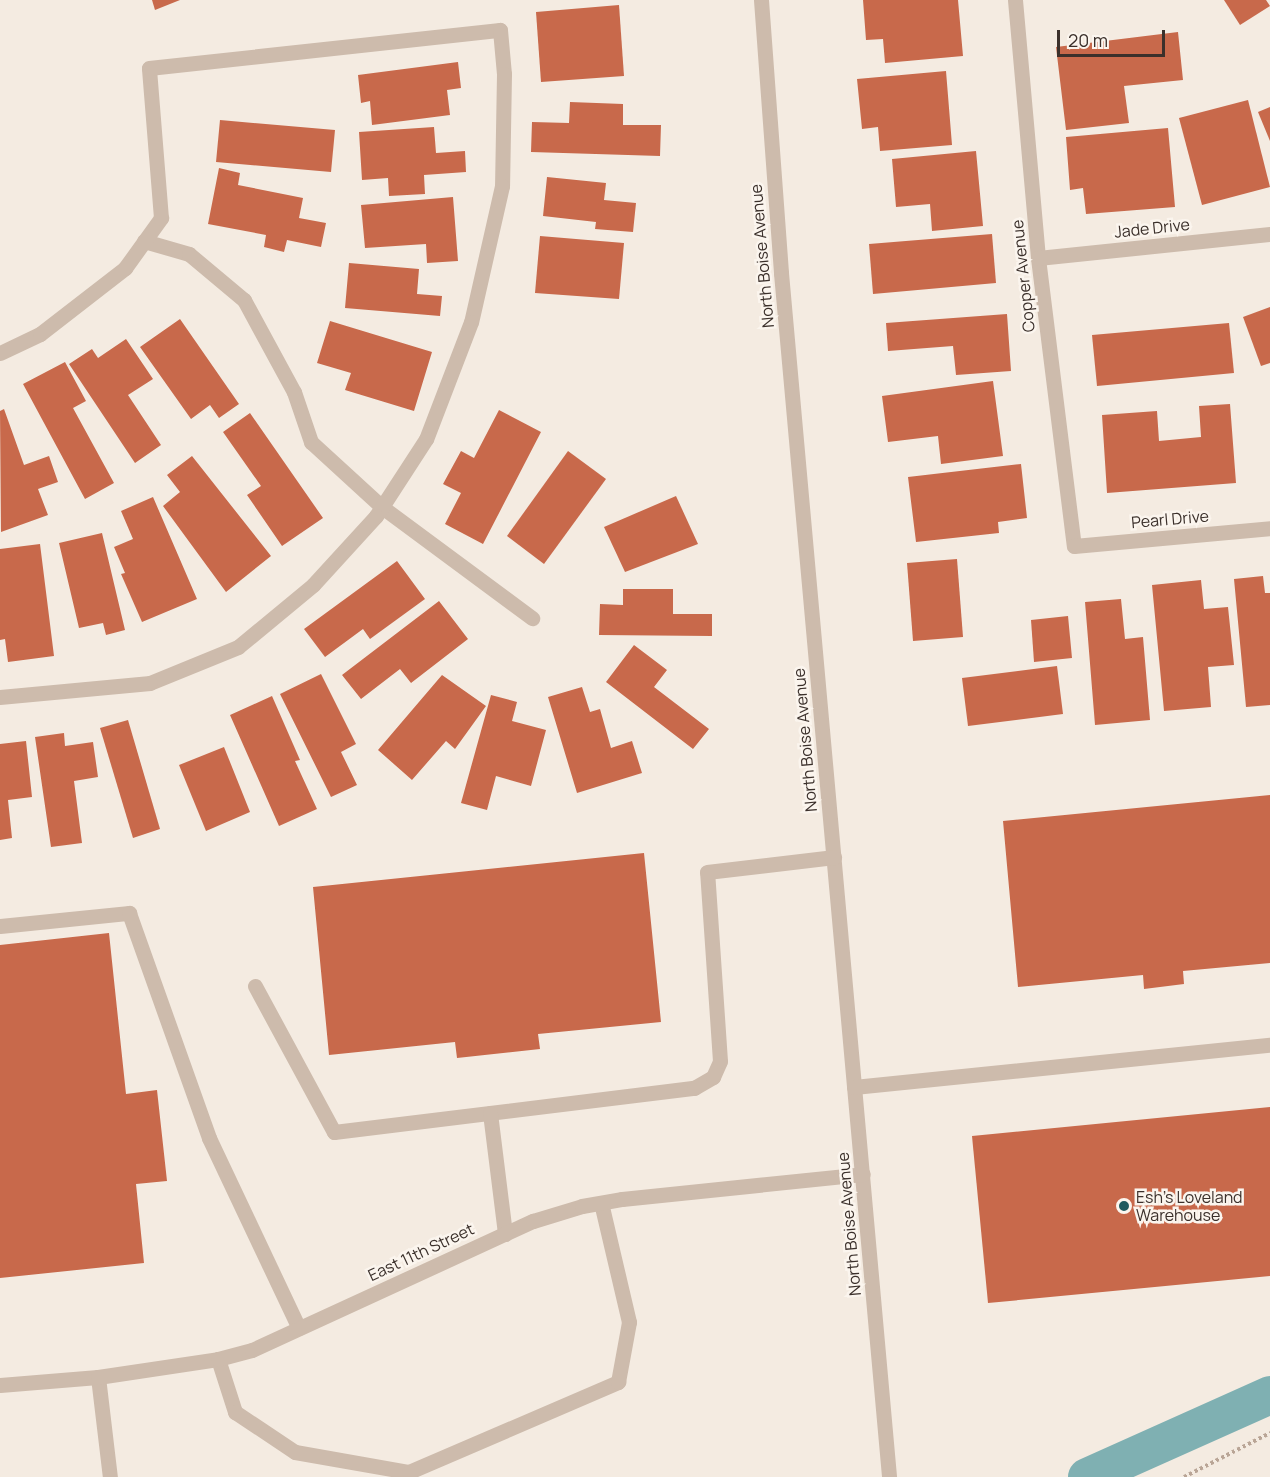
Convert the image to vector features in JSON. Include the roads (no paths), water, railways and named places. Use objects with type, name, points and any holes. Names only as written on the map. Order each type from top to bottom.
[{"type":"street","name":"North Boise Avenue","points":[[761,0],[781,273],[889,1477]]},
{"type":"street","name":"Copper Avenue","points":[[1015,0],[1038,258],[1074,546]]},
{"type":"street","points":[[0,353],[40,334],[124,268],[161,218],[149,68],[500,30],[504,74],[502,186],[471,322],[426,439],[382,507],[313,585],[238,647],[150,682],[0,698]]},
{"type":"street","name":"Jade Drive","points":[[1038,258],[1270,234]]},
{"type":"street","points":[[144,241],[189,254],[244,300],[294,392],[311,442],[382,507],[532,618]]},
{"type":"street","name":"Pearl Drive","points":[[1074,546],[1270,528]]},
{"type":"street","points":[[255,986],[334,1132],[694,1088],[713,1077],[720,1061],[707,872],[834,857]]},
{"type":"street","points":[[0,926],[129,913],[210,1138],[299,1328]]},
{"type":"street","points":[[854,1087],[1270,1045]]},
{"type":"street","points":[[490,1113],[505,1234]]},
{"type":"street","name":"East 11th Street","points":[[0,1385],[98,1377],[218,1359],[252,1350],[533,1221],[601,1203],[863,1174]]},
{"type":"street","points":[[218,1359],[235,1412],[295,1452],[409,1472],[618,1382],[629,1322],[601,1203]]},
{"type":"street","points":[[98,1377],[110,1477]]},
{"type":"waterway","points":[[1087,1477],[1270,1395]]},
{"type":"place","name":"Esh's Loveland Warehouse","points":[[1124,1206]]}]
